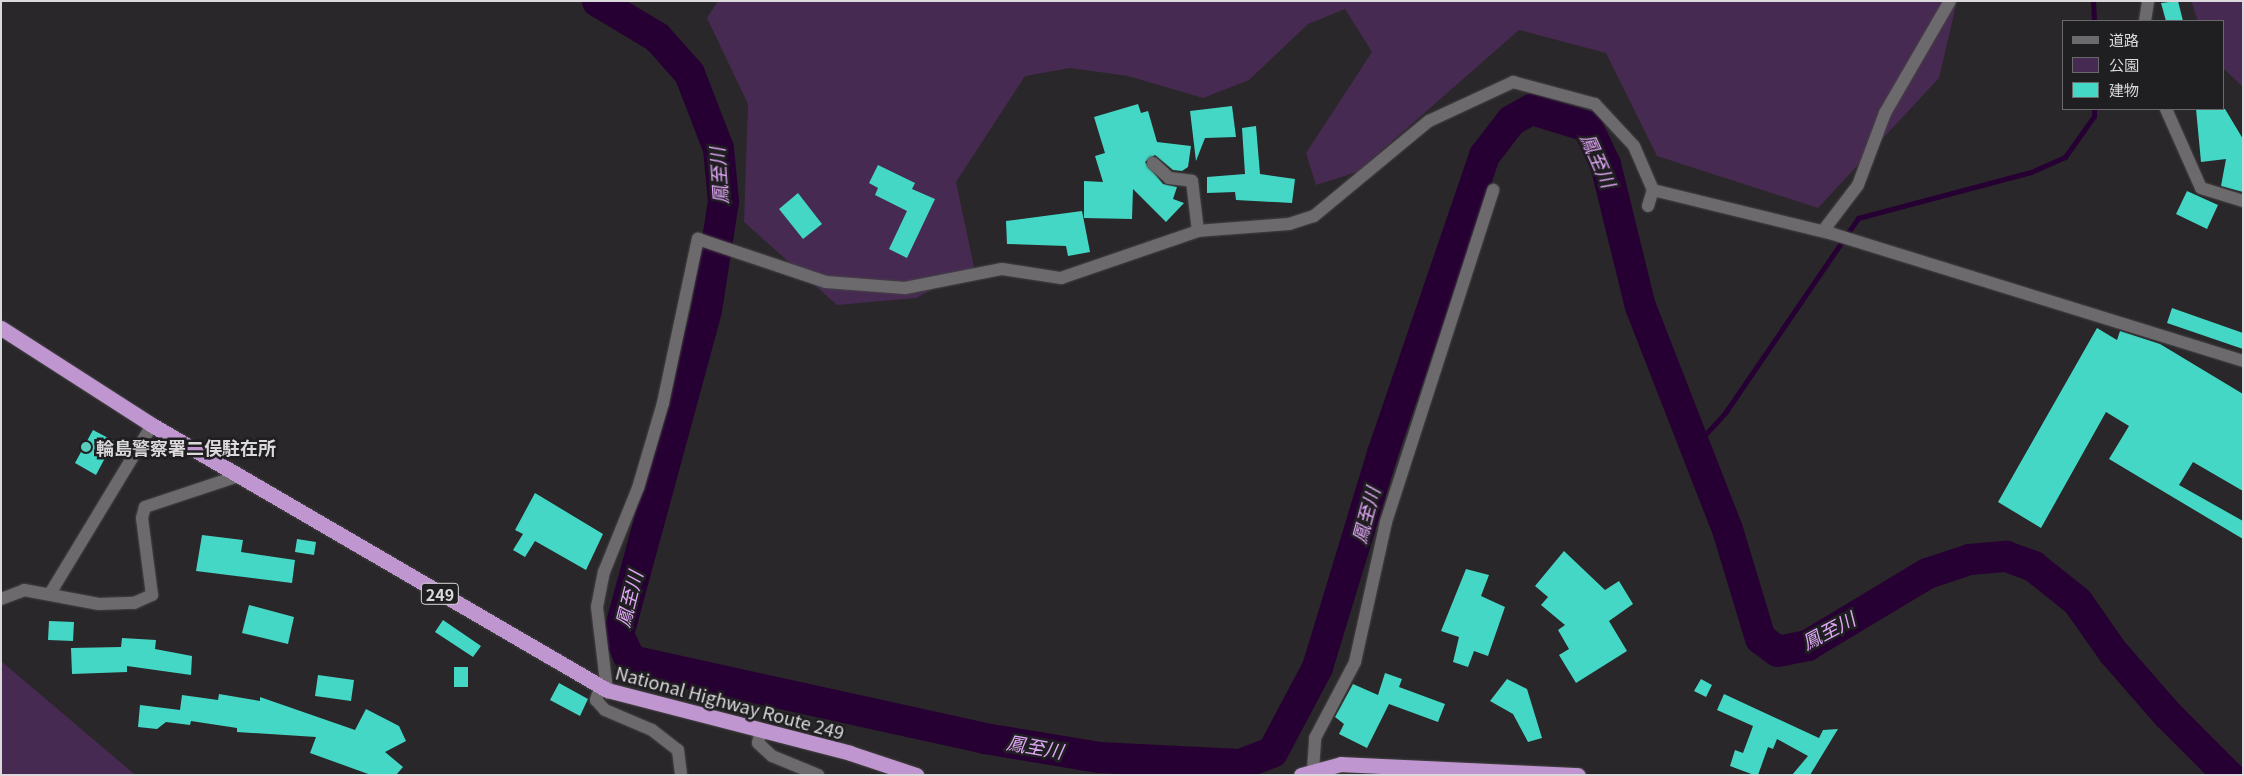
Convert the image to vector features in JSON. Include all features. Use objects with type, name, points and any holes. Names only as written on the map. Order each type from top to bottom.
[{"type":"highway","name":"National Highway Route 249","points":[[1,328],[152,426],[241,475],[603,689],[761,730],[916,775]]},
{"type":"highway","points":[[1307,772],[1341,764],[1578,775]]},
{"type":"street","points":[[1828,233],[1858,185],[1885,113],[1950,1]]},
{"type":"street","points":[[2145,20],[2148,1]]},
{"type":"street","points":[[681,775],[678,750],[652,730],[604,710],[596,700],[603,689],[596,607],[604,572],[638,488],[663,404],[692,251],[698,238],[764,258],[826,282],[896,287],[1002,269],[1061,278],[1198,232],[1289,224],[1314,216],[1429,121],[1513,82],[1595,104],[1634,146],[1653,190],[1648,206]]},
{"type":"street","points":[[2166,110],[2201,188],[2243,201]]},
{"type":"street","points":[[1153,163],[1169,178],[1192,181],[1198,232]]},
{"type":"street","points":[[1307,772],[1315,738],[1355,662],[1386,522],[1493,190]]},
{"type":"street","points":[[1653,190],[1868,244],[2243,361]]},
{"type":"street","points":[[51,592],[152,426]]},
{"type":"street","points":[[1,599],[24,590],[51,592],[99,604],[134,603],[152,595],[142,518],[145,507],[241,475]]},
{"type":"street","points":[[761,730],[758,743],[772,756],[818,775]]},
{"type":"green space","points":[[718,1],[1957,1],[1939,78],[1818,208],[1657,156],[1606,53],[1519,30],[1357,172],[1316,185],[1306,153],[1372,52],[1345,9],[1308,24],[1249,80],[1203,98],[1128,76],[1070,68],[1025,76],[956,182],[974,267],[916,298],[837,305],[744,222],[748,104],[707,18]]},
{"type":"green space","points":[[2191,1],[2243,1],[2243,87],[2224,69],[2224,20],[2198,20]]},
{"type":"green space","points":[[1,661],[133,773],[134,775],[1,775]]},
{"type":"building","points":[[2178,1],[2183,20],[2166,20],[2161,3]]},
{"type":"building","points":[[1138,104],[1141,113],[1148,111],[1157,142],[1191,146],[1188,167],[1182,171],[1173,170],[1155,155],[1145,162],[1163,184],[1177,187],[1173,199],[1184,203],[1166,222],[1133,189],[1132,219],[1084,218],[1084,181],[1103,182],[1095,156],[1105,153],[1094,117]]},
{"type":"building","points":[[1232,106],[1236,137],[1205,138],[1196,161],[1190,111]]},
{"type":"building","points":[[2225,109],[2243,139],[2243,192],[2221,186],[2226,159],[2201,162],[2196,110]]},
{"type":"building","points":[[1256,126],[1260,174],[1295,179],[1292,203],[1236,200],[1235,192],[1207,193],[1207,177],[1245,174],[1242,128]]},
{"type":"building","points":[[878,165],[915,183],[912,189],[935,199],[907,258],[889,249],[907,211],[875,195],[878,188],[869,183]]},
{"type":"building","points":[[2187,191],[2218,205],[2207,229],[2176,214]]},
{"type":"building","points":[[798,193],[822,224],[803,239],[779,209]]},
{"type":"building","points":[[1082,211],[1090,252],[1068,256],[1066,246],[1007,244],[1006,221]]},
{"type":"building","points":[[2172,308],[2243,333],[2243,349],[2167,323]]},
{"type":"building","points":[[2097,328],[2117,340],[2120,331],[2160,344],[2243,394],[2243,491],[2193,462],[2179,485],[2243,521],[2243,539],[2109,459],[2129,426],[2106,412],[2041,528],[1998,502]]},
{"type":"building","points":[[93,430],[114,441],[96,475],[75,463]]},
{"type":"building","points":[[535,493],[603,534],[586,570],[535,541],[525,557],[513,550],[523,534],[515,530]]},
{"type":"building","points":[[202,535],[243,540],[241,552],[295,560],[292,583],[196,571]]},
{"type":"building","points":[[297,539],[316,542],[314,555],[295,552]]},
{"type":"building","points":[[1564,551],[1605,590],[1619,581],[1633,604],[1609,621],[1627,651],[1576,683],[1559,655],[1569,649],[1558,630],[1565,625],[1541,605],[1548,597],[1535,586]]},
{"type":"building","points":[[1466,569],[1489,575],[1481,596],[1505,607],[1488,656],[1474,651],[1468,667],[1453,662],[1459,637],[1441,631]]},
{"type":"building","points":[[249,605],[294,617],[288,644],[242,633]]},
{"type":"building","points":[[443,620],[481,646],[473,657],[435,632]]},
{"type":"building","points":[[49,621],[74,622],[73,641],[48,640]]},
{"type":"building","points":[[122,638],[156,640],[155,649],[192,656],[191,675],[127,666],[127,672],[72,674],[71,648],[121,647]]},
{"type":"building","points":[[454,667],[468,667],[468,687],[454,687]]},
{"type":"building","points":[[1385,673],[1402,679],[1399,687],[1445,704],[1438,722],[1389,704],[1367,748],[1339,734],[1344,724],[1335,717],[1353,684],[1378,695]]},
{"type":"building","points":[[318,675],[354,680],[351,701],[315,696]]},
{"type":"building","points":[[1507,679],[1527,689],[1542,738],[1528,742],[1513,714],[1490,701]]},
{"type":"building","points":[[1701,679],[1712,685],[1706,697],[1694,691]]},
{"type":"building","points":[[559,683],[588,699],[580,716],[550,700]]},
{"type":"building","points":[[219,694],[260,701],[260,697],[355,730],[366,709],[399,726],[406,741],[385,752],[403,767],[396,775],[371,775],[310,753],[316,737],[237,732],[237,728],[191,721],[190,725],[166,722],[157,729],[138,727],[140,705],[180,710],[182,695],[218,700]]},
{"type":"building","points":[[1724,694],[1819,738],[1823,730],[1838,729],[1810,775],[1792,775],[1808,756],[1777,739],[1773,749],[1768,747],[1758,775],[1754,775],[1730,766],[1735,750],[1743,753],[1753,726],[1717,710]]},
{"type":"waterway","name":"鳳至川","points":[[597,1],[657,37],[689,73],[718,148],[723,201],[706,310],[618,634],[630,660],[984,738],[1099,757],[1240,764],[1272,752],[1317,667],[1382,453],[1484,155],[1511,120],[1531,109],[1587,126],[1605,164],[1640,306],[1727,529],[1760,638],[1777,651],[1807,645],[1927,573],[1969,559],[2006,556],[2033,566],[2077,601],[2112,651],[2167,714],[2228,775]]},
{"type":"waterway","points":[[2093,1],[2094,20]]},
{"type":"waterway","points":[[1692,449],[1725,413],[1858,218],[2031,172],[2065,157],[2094,116],[2094,110]]},
{"type":"place","name":"輪島警察署二俣駐在所","points":[[86,447]]}]
